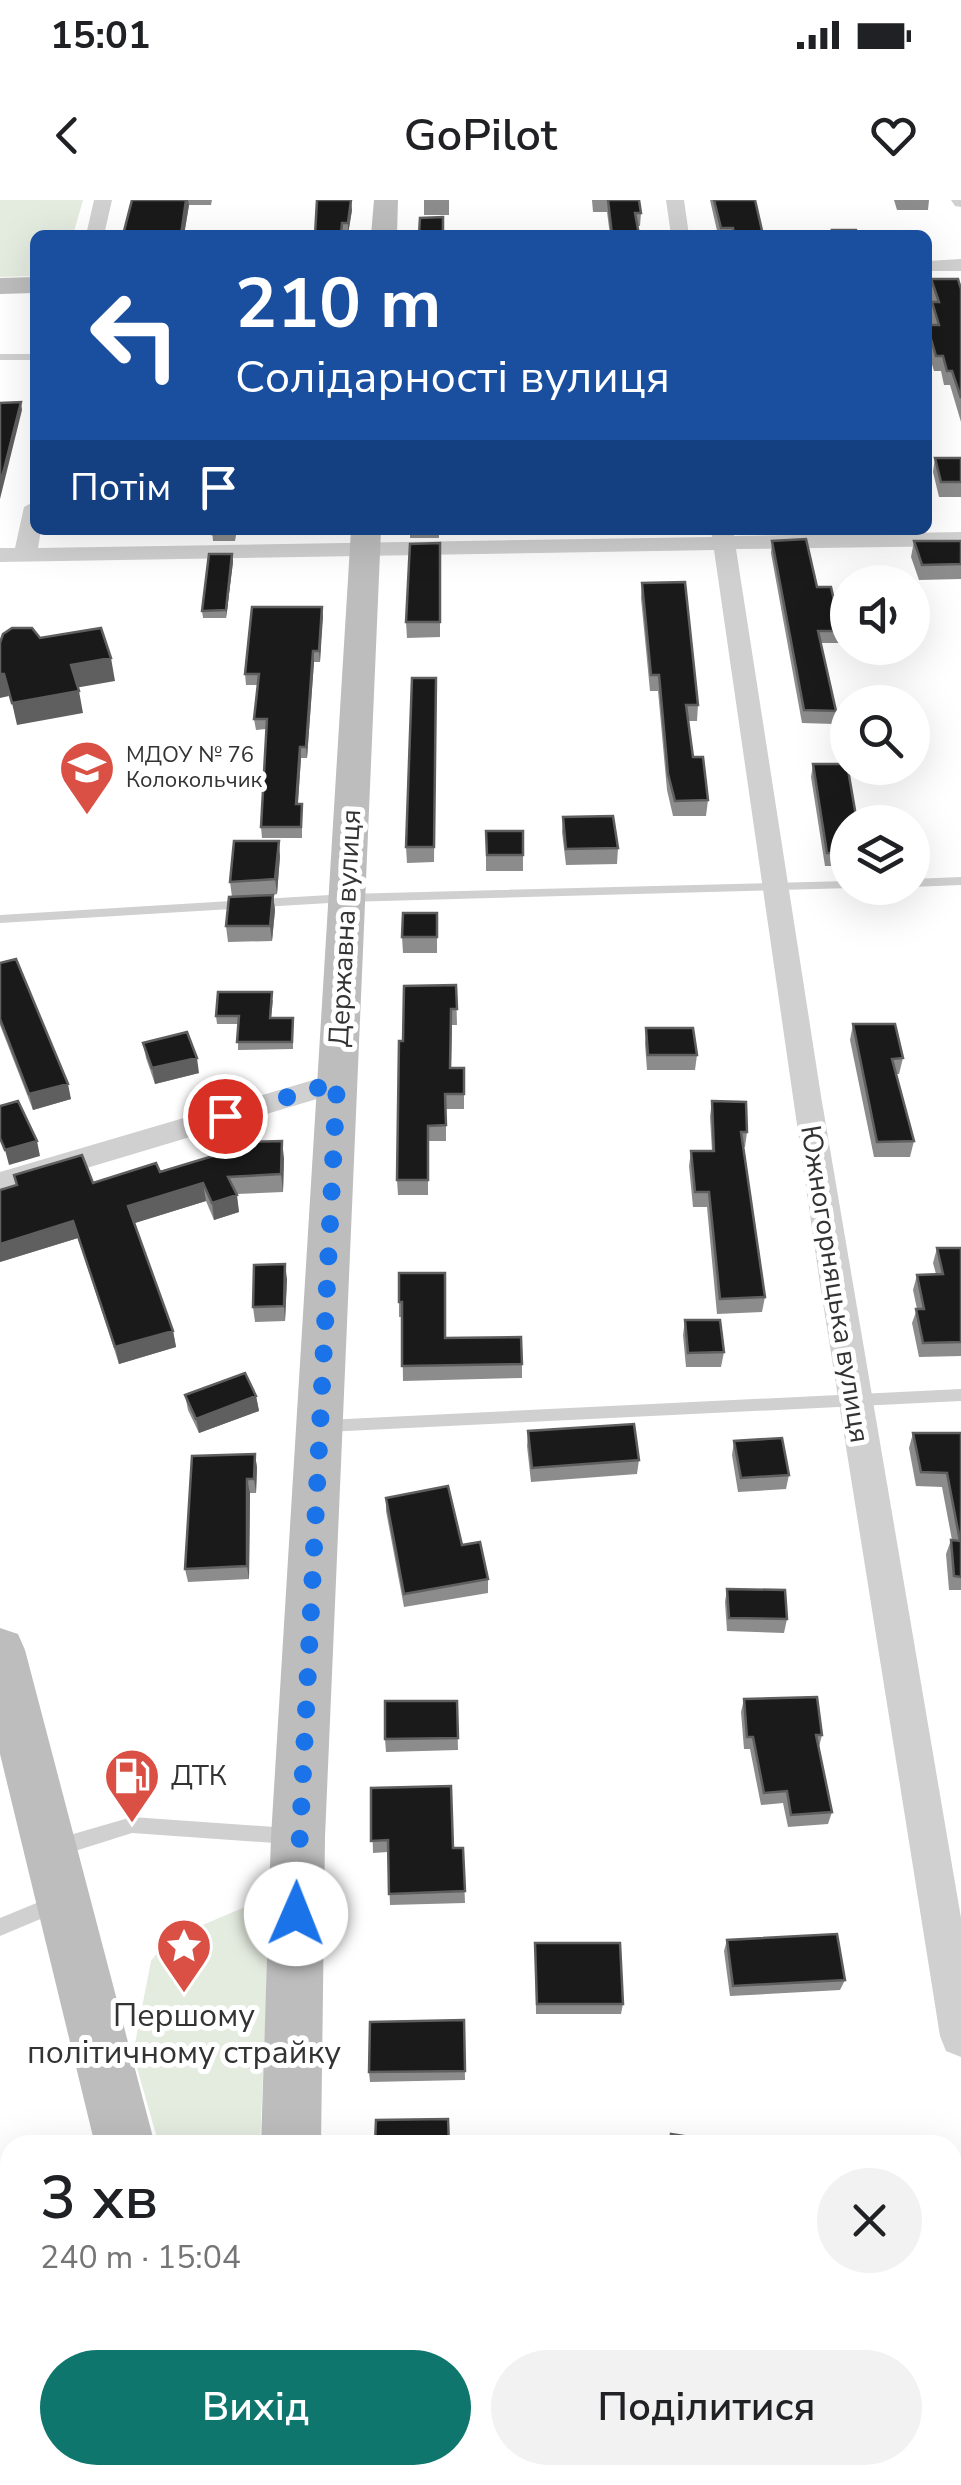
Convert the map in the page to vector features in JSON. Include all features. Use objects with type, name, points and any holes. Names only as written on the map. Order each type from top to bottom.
[{"type":"main road","points":[[384,230],[386,200]]},
{"type":"main road","points":[[0,286],[30,285]]},
{"type":"main road","name":"Державна вулиця","points":[[291,2135],[298,1837],[366,540]]},
{"type":"main road","points":[[0,1650],[122,2135]]},
{"type":"street","points":[[96,230],[103,200]]},
{"type":"street","points":[[675,200],[679,230]]},
{"type":"street","points":[[932,266],[961,265]]},
{"type":"street","points":[[25,554],[30,530]]},
{"type":"street","points":[[0,555],[366,540],[723,536],[961,540]]},
{"type":"street","name":"Южногорняцька вулиця","points":[[723,536],[772,887],[852,1398],[961,2036]]},
{"type":"street","points":[[0,1183],[337,1082]]},
{"type":"lane","points":[[0,358],[30,357]]},
{"type":"lane","points":[[930,882],[961,881]]},
{"type":"lane","points":[[0,919],[346,898],[830,885]]},
{"type":"lane","points":[[320,1426],[961,1395]]},
{"type":"lane","points":[[0,1928],[59,1874],[132,1825],[298,1837]]},
{"type":"shaded area","points":[[0,200],[83,200],[74,230],[30,230],[30,276],[0,277]]},
{"type":"shaded area","points":[[245,1907],[255,1912],[265,1926],[269,1937],[260,2135],[156,2135],[133,2054],[151,1961],[167,1940]]},
{"type":"building","points":[[132,200],[186,200],[182,230],[124,230]]},
{"type":"building","points":[[317,200],[351,200],[348,223],[342,223],[341,230],[315,230]]},
{"type":"building","points":[[608,200],[639,200],[641,213],[635,213],[638,230],[611,230]]},
{"type":"building","points":[[714,200],[755,200],[762,230],[721,228]]},
{"type":"building","points":[[443,217],[443,230],[419,230],[420,218]]},
{"type":"building","points":[[932,279],[958,279],[961,398],[952,371],[947,371],[943,356],[936,356],[932,342],[932,325],[939,325],[932,302],[939,302]]},
{"type":"building","points":[[21,402],[0,485],[0,403]]},
{"type":"building","points":[[935,458],[961,458],[961,482],[941,482]]},
{"type":"building","points":[[806,539],[817,587],[830,587],[830,631],[818,631],[830,685],[830,711],[804,710],[772,541]]},
{"type":"building","points":[[914,541],[961,541],[961,564],[922,565]]},
{"type":"building","points":[[440,543],[440,622],[406,622],[410,544]]},
{"type":"building","points":[[209,554],[232,554],[226,610],[202,611]]},
{"type":"building","points":[[685,582],[698,705],[686,705],[693,757],[703,757],[708,800],[675,801],[668,774],[659,675],[651,675],[642,583]]},
{"type":"building","points":[[252,607],[322,607],[319,651],[313,651],[306,747],[300,747],[296,804],[302,804],[301,827],[261,827],[267,719],[254,719],[259,674],[245,674]]},
{"type":"building","points":[[12,628],[32,628],[40,638],[101,628],[111,658],[71,665],[79,691],[12,703],[4,674],[0,674],[0,643],[3,634]]},
{"type":"building","points":[[412,678],[436,678],[434,847],[406,847]]},
{"type":"building","points":[[813,764],[830,764],[830,785],[851,785],[854,805],[830,805],[827,853]]},
{"type":"building","points":[[613,816],[618,848],[566,849],[563,817]]},
{"type":"building","points":[[486,831],[523,831],[523,855],[487,855]]},
{"type":"building","points":[[234,841],[279,841],[275,879],[230,882]]},
{"type":"building","points":[[273,895],[270,926],[226,926],[229,897]]},
{"type":"building","points":[[403,913],[437,913],[437,937],[402,937]]},
{"type":"building","points":[[16,959],[68,1084],[29,1094],[0,1019],[0,963]]},
{"type":"building","points":[[456,985],[457,1009],[451,1009],[450,1068],[464,1068],[464,1094],[445,1094],[446,1125],[428,1126],[428,1180],[397,1180],[399,1041],[403,1041],[404,986]]},
{"type":"building","points":[[218,992],[272,992],[270,1018],[293,1018],[292,1042],[237,1042],[239,1016],[216,1016]]},
{"type":"building","points":[[853,1024],[895,1024],[903,1058],[892,1059],[914,1141],[877,1142]]},
{"type":"building","points":[[646,1028],[693,1028],[697,1055],[648,1055]]},
{"type":"building","points":[[187,1032],[197,1058],[152,1068],[143,1043]]},
{"type":"building","points":[[18,1101],[37,1141],[5,1150],[0,1138],[0,1106]]},
{"type":"building","points":[[712,1101],[746,1102],[747,1132],[741,1132],[765,1297],[720,1299],[709,1192],[695,1192],[691,1151],[714,1151]]},
{"type":"building","points":[[282,1141],[281,1174],[228,1177],[237,1195],[212,1203],[203,1183],[128,1206],[173,1331],[115,1347],[73,1221],[0,1244],[0,1190],[17,1185],[14,1175],[82,1155],[93,1183],[156,1163],[160,1172],[243,1147],[243,1142]]},
{"type":"building","points":[[937,1248],[961,1248],[961,1342],[923,1343],[916,1309],[924,1309],[917,1275],[943,1274]]},
{"type":"building","points":[[285,1264],[284,1306],[253,1307],[254,1265]]},
{"type":"building","points":[[399,1273],[445,1273],[445,1338],[521,1337],[522,1364],[402,1366]]},
{"type":"building","points":[[685,1320],[720,1320],[724,1352],[688,1353]]},
{"type":"building","points":[[245,1373],[256,1396],[196,1419],[185,1395]]},
{"type":"building","points":[[634,1424],[639,1460],[532,1468],[528,1431]]},
{"type":"building","points":[[913,1433],[961,1433],[961,1577],[954,1576],[951,1540],[960,1541],[947,1473],[921,1472]]},
{"type":"building","points":[[782,1438],[789,1475],[741,1478],[734,1441]]},
{"type":"building","points":[[255,1454],[254,1479],[247,1479],[247,1566],[185,1569],[192,1456]]},
{"type":"building","points":[[448,1486],[462,1545],[480,1542],[488,1579],[404,1594],[386,1498]]},
{"type":"building","points":[[727,1589],[785,1590],[787,1619],[729,1618]]},
{"type":"building","points":[[817,1697],[822,1735],[816,1735],[832,1812],[791,1815],[787,1791],[764,1793],[753,1737],[747,1737],[744,1699]]},
{"type":"building","points":[[385,1701],[457,1701],[458,1738],[385,1739]]},
{"type":"building","points":[[451,1786],[453,1848],[463,1848],[465,1891],[389,1894],[388,1840],[371,1841],[371,1788]]},
{"type":"building","points":[[837,1934],[845,1980],[733,1986],[727,1940]]},
{"type":"building","points":[[535,1943],[620,1943],[623,2004],[537,2004]]},
{"type":"building","points":[[464,2020],[465,2071],[369,2072],[370,2022]]},
{"type":"building","points":[[448,2119],[449,2135],[375,2135],[376,2120]]},
{"type":"place","name":"МДОУ № 76 Колокольчик","points":[[87,817]]},
{"type":"place","name":"ДТК","points":[[132,1825]]},
{"type":"place","name":"Першому політичному страйку","points":[[184,1995]]},
{"type":"route","points":[[225,1116],[337,1082],[296,1914]]}]
